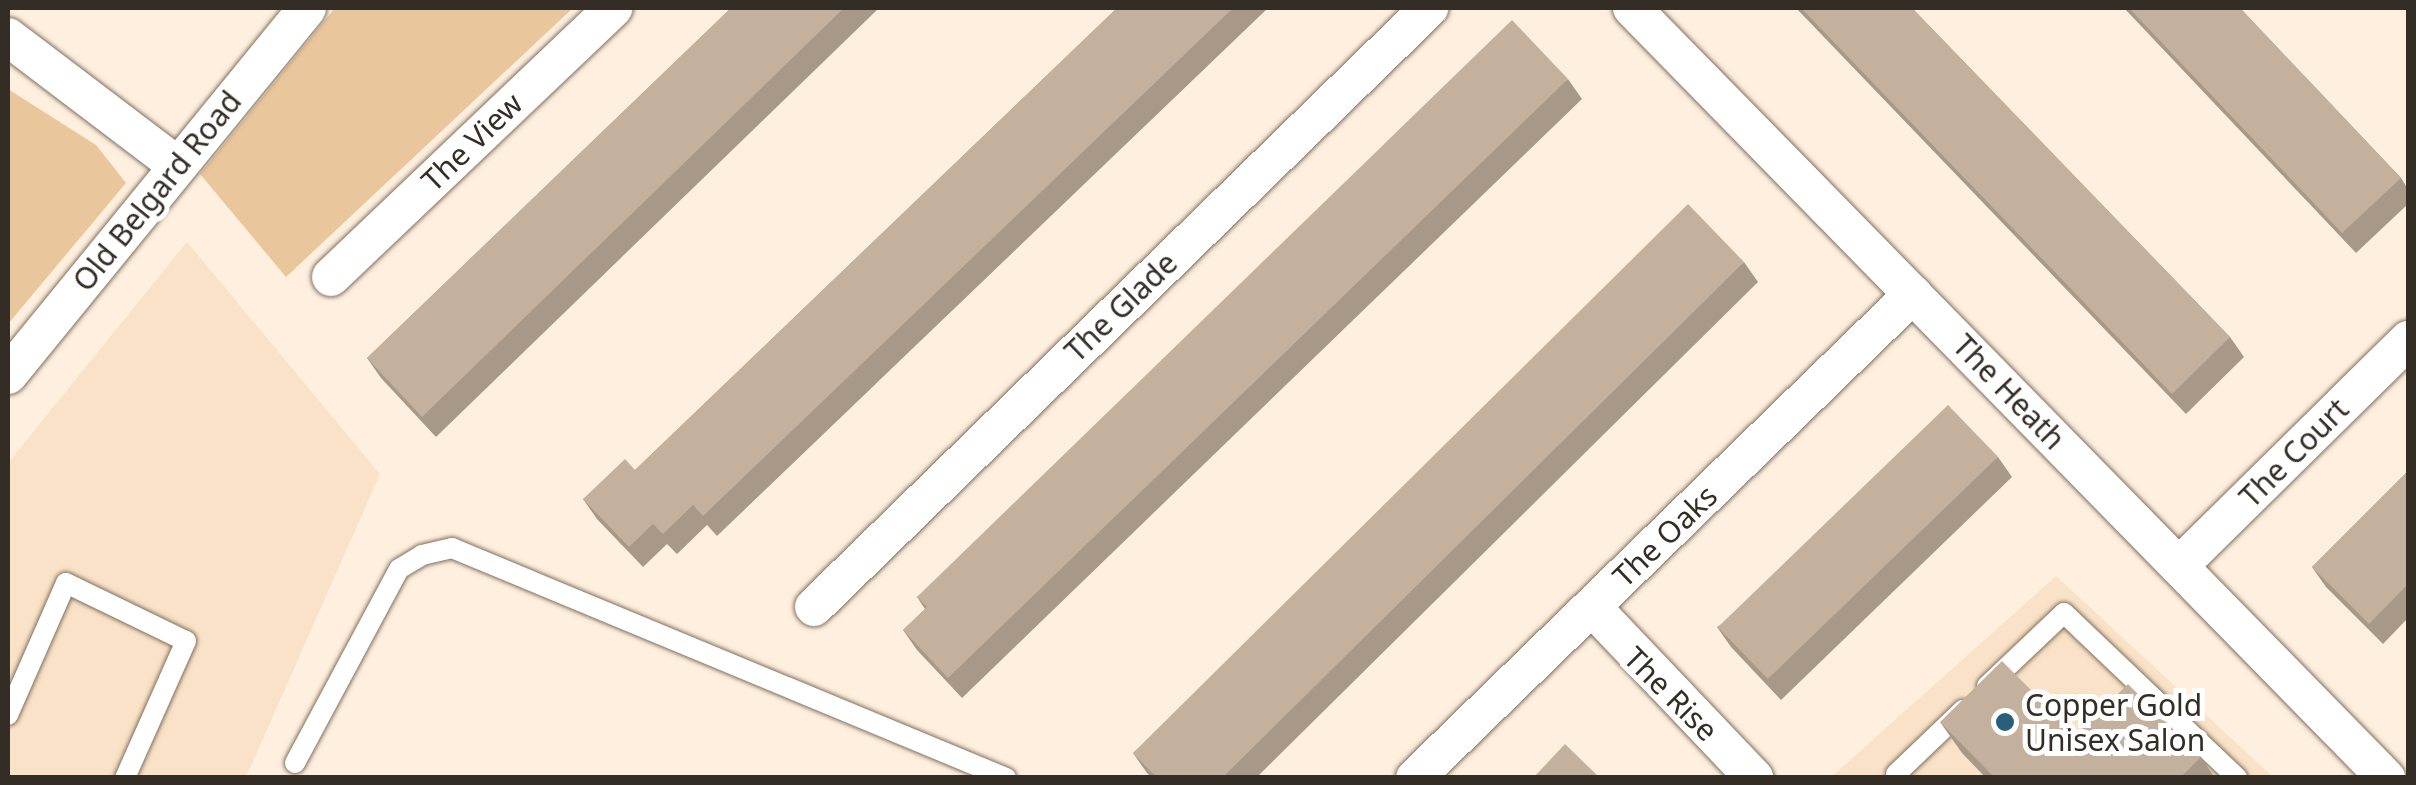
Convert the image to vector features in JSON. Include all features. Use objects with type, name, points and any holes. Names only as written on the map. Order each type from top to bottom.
[{"type":"street","name":"Old Belgard Road","points":[[8,375],[308,8]]},
{"type":"street","name":"The View","points":[[331,277],[613,8]]},
{"type":"street","name":"The Glade","points":[[814,608],[1428,8]]},
{"type":"street","name":"The Heath","points":[[1632,8],[2386,778]]},
{"type":"street","points":[[8,36],[178,166]]},
{"type":"street","name":"The Oaks","points":[[1415,778],[1914,294]]},
{"type":"street","name":"The Court","points":[[2179,566],[2408,340]]},
{"type":"street","name":"The Rise","points":[[1592,608],[1754,778]]},
{"type":"lane","points":[[295,762],[399,569],[422,555],[452,548],[1006,778]]},
{"type":"lane","points":[[8,715],[66,583],[186,641],[124,778]]},
{"type":"lane","points":[[1896,776],[2064,612],[2237,778]]},
{"type":"shaded area","points":[[335,8],[573,8],[286,277],[200,174]]},
{"type":"shaded area","points":[[8,89],[96,145],[126,183],[8,324]]},
{"type":"shaded area","points":[[187,242],[380,474],[246,777],[8,778],[8,463]]},
{"type":"shaded area","points":[[2056,576],[2273,777],[1830,778]]},
{"type":"building","points":[[731,8],[844,8],[422,417],[367,358]]},
{"type":"building","points":[[1117,8],[1233,8],[703,516],[693,505],[663,534],[653,524],[629,547],[583,499],[625,459],[635,470]]},
{"type":"building","points":[[1801,8],[1912,8],[2230,337],[2172,394]]},
{"type":"building","points":[[2129,8],[2240,8],[2401,178],[2342,233]]},
{"type":"building","points":[[1512,20],[1568,79],[948,678],[903,630],[927,607],[917,597]]},
{"type":"building","points":[[1688,204],[1744,262],[1222,778],[1157,778],[1133,753]]},
{"type":"building","points":[[1948,405],[1998,457],[1768,679],[1718,627]]},
{"type":"building","points":[[2408,471],[2408,584],[2369,624],[2312,567]]},
{"type":"building","points":[[2002,661],[2076,735],[2128,684],[2201,757],[2180,778],[1995,778],[1940,722]]},
{"type":"building","points":[[1565,744],[1600,778],[1533,778]]},
{"type":"place","name":"Copper Gold Unisex Salon","points":[[2005,722]]}]
